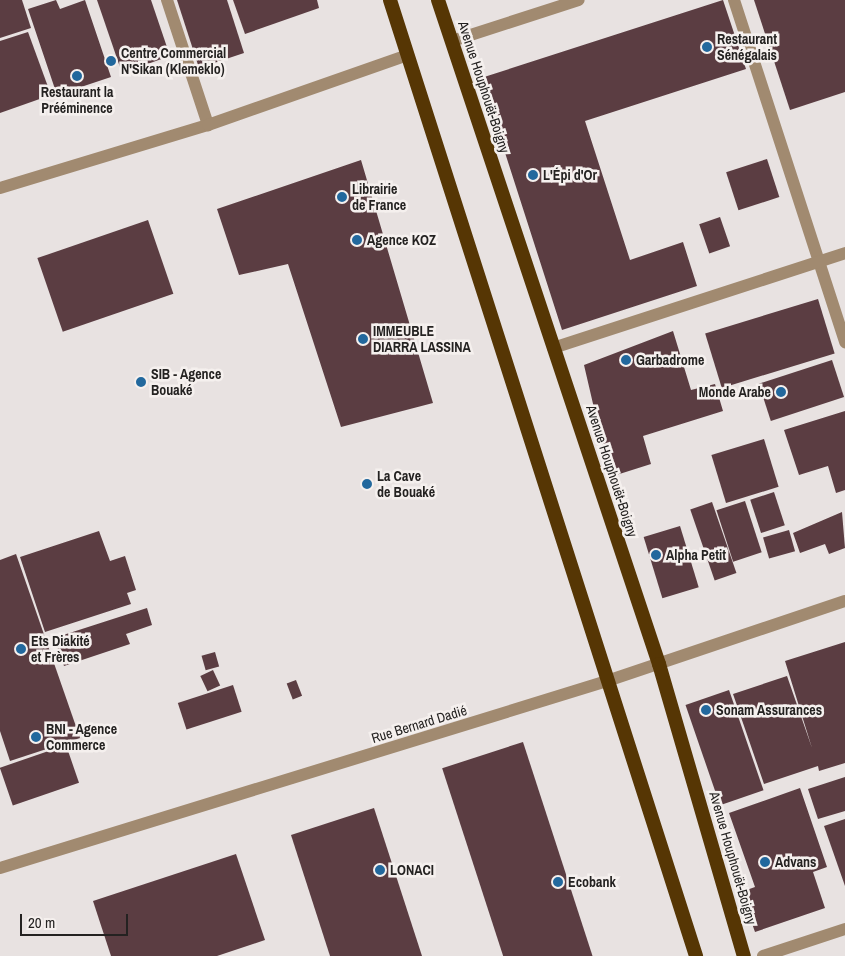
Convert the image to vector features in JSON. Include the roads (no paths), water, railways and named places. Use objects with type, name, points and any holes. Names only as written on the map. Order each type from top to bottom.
[{"type":"highway","points":[[390,0],[696,956]]},
{"type":"highway","name":"Avenue Houphouët-Boigny","points":[[438,0],[658,664],[744,956]]},
{"type":"street","points":[[168,0],[208,125]]},
{"type":"street","points":[[452,41],[579,0]]},
{"type":"street","points":[[734,0],[820,260],[845,342]]},
{"type":"street","points":[[0,188],[208,125],[408,55]]},
{"type":"street","points":[[554,348],[845,253]]},
{"type":"street","name":"Rue Bernard Dadié","points":[[0,868],[607,681],[845,601]]},
{"type":"street","points":[[763,956],[845,929]]},
{"type":"place","name":"Restaurant Sénégalais","points":[[707,47]]},
{"type":"place","name":"Centre Commercial N'Sikan (Klemeklo)","points":[[111,61]]},
{"type":"place","name":"Restaurant la Prééminence","points":[[77,76]]},
{"type":"place","name":"L'Épi d'Or","points":[[533,175]]},
{"type":"place","name":"Librairie de France","points":[[342,197]]},
{"type":"place","name":"Agence KOZ","points":[[357,240]]},
{"type":"place","name":"IMMEUBLE DIARRA LASSINA","points":[[363,339]]},
{"type":"place","name":"Garbadrome","points":[[626,360]]},
{"type":"place","name":"SIB - Agence Bouaké","points":[[141,382]]},
{"type":"place","name":"Monde Arabe","points":[[781,392]]},
{"type":"place","name":"La Cave de Bouaké","points":[[367,484]]},
{"type":"place","name":"Alpha Petit","points":[[656,555]]},
{"type":"place","name":"Ets Diakité et Frères","points":[[21,649]]},
{"type":"place","name":"Sonam Assurances","points":[[706,710]]},
{"type":"place","name":"BNI - Agence Commerce","points":[[36,737]]},
{"type":"place","name":"Advans","points":[[765,862]]},
{"type":"place","name":"LONACI","points":[[380,870]]},
{"type":"place","name":"Ecobank","points":[[558,882]]}]
